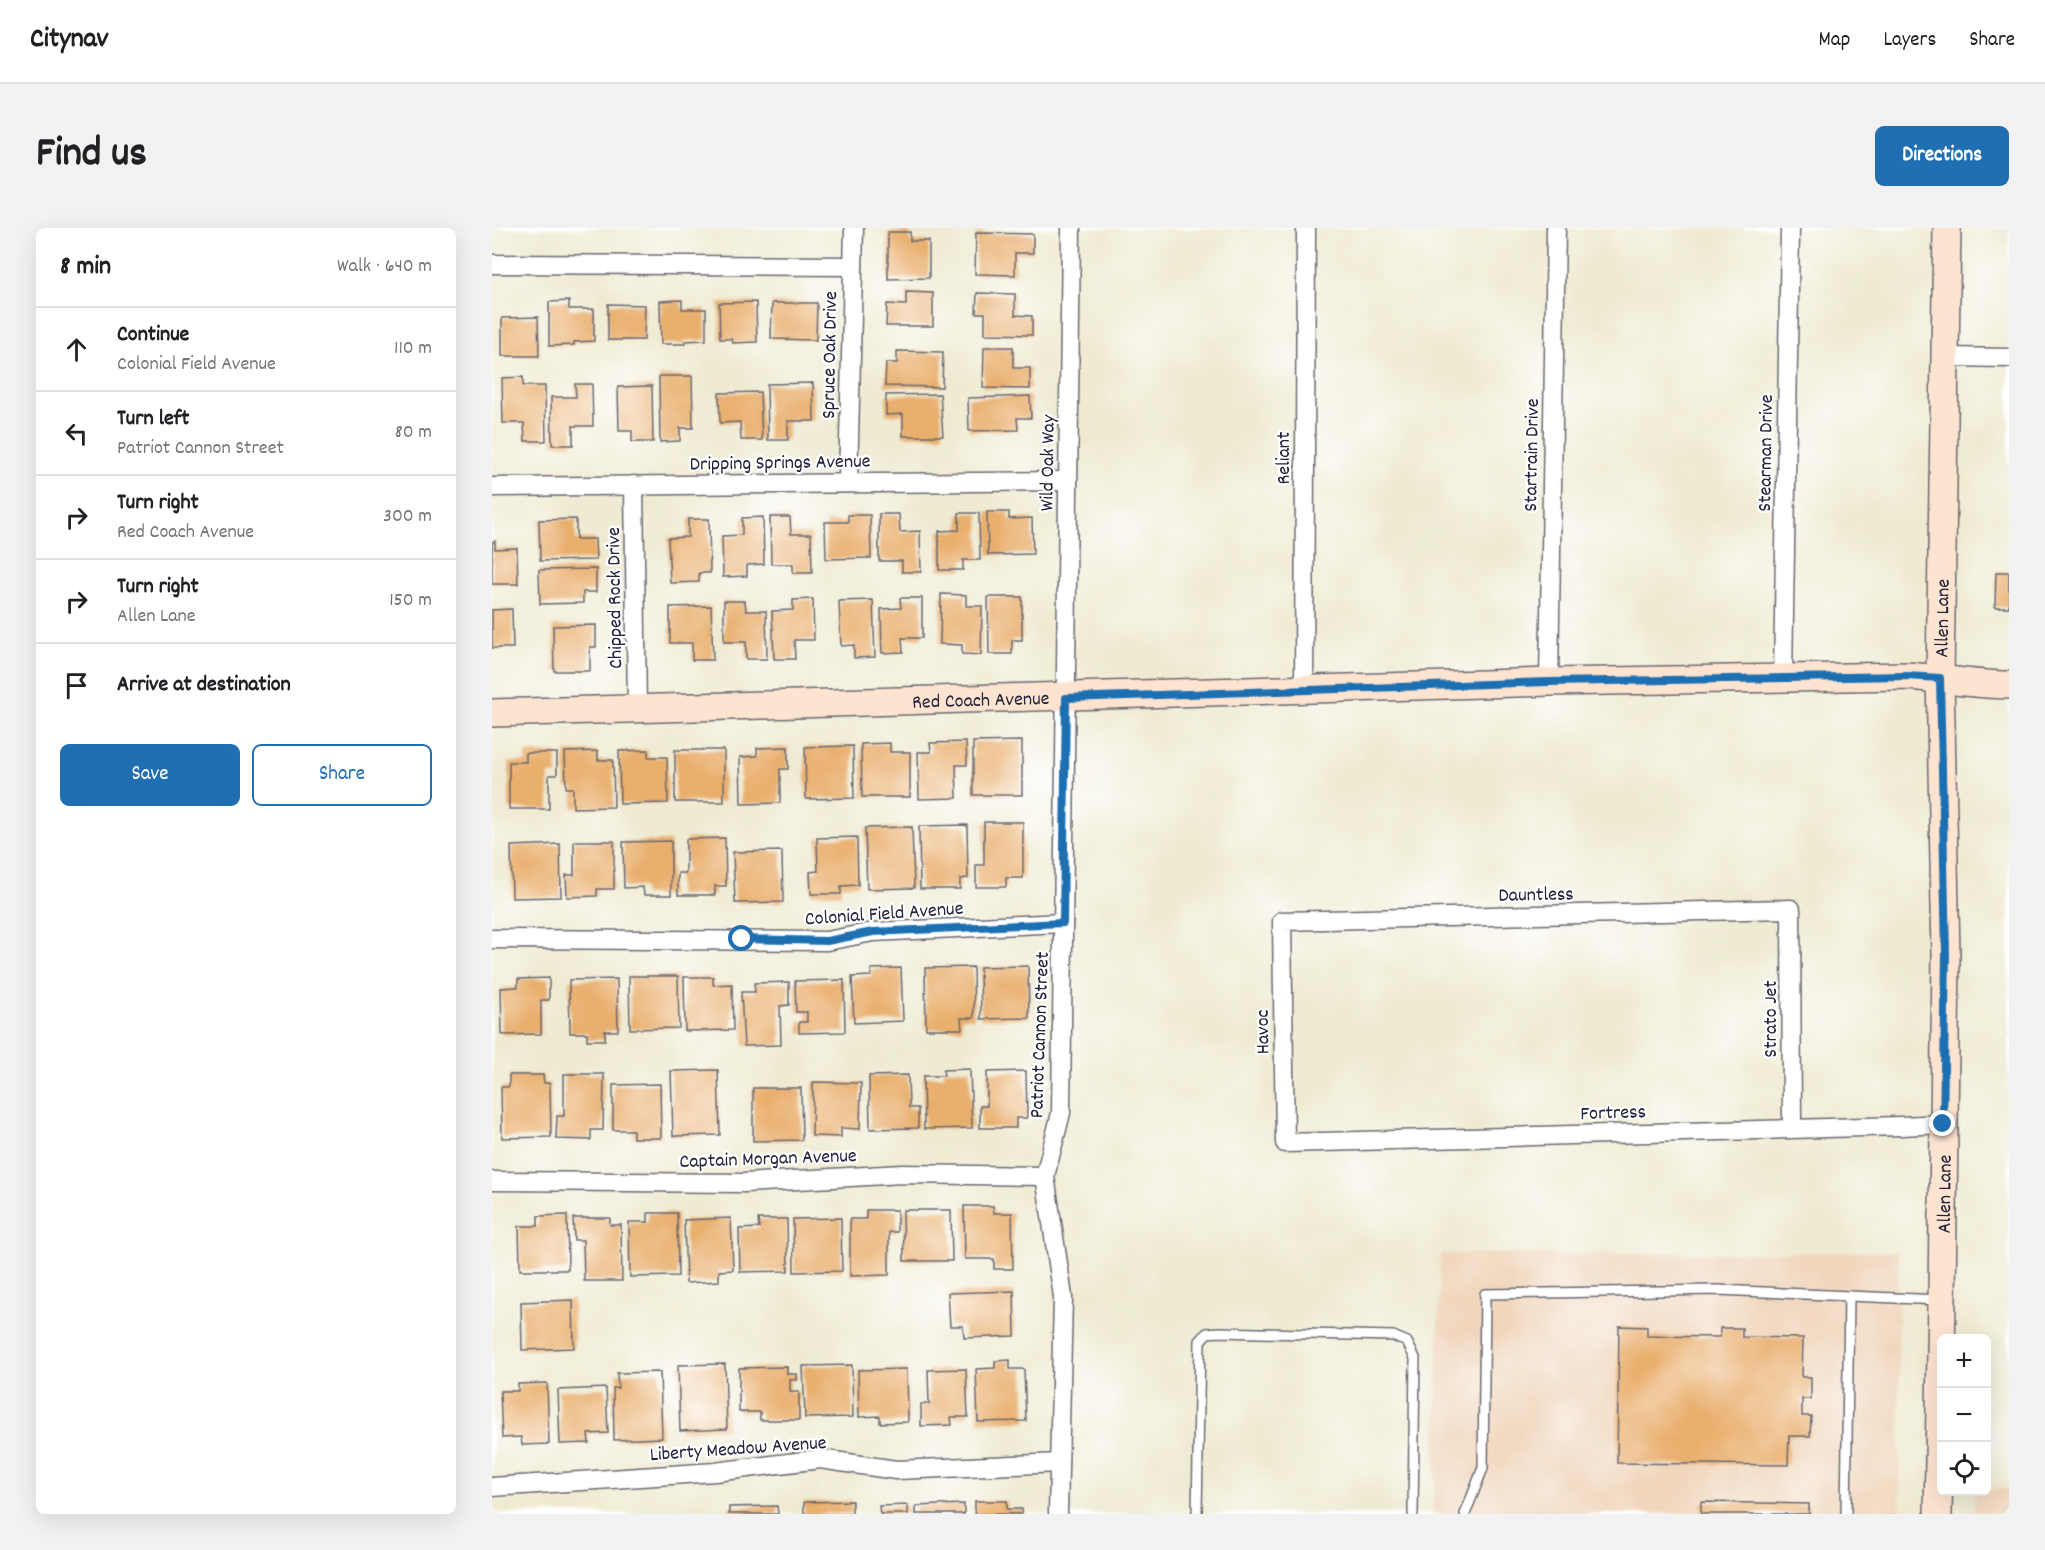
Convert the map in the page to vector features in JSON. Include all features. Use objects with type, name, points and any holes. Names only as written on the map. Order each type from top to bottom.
[{"type":"street","name":"Spruce Oak Drive","points":[[848,483],[854,228]]},
{"type":"street","name":"Wild Oak Way","points":[[1066,698],[1071,228]]},
{"type":"street","name":"Reliant","points":[[1304,689],[1306,228]]},
{"type":"street","name":"Startrain Drive","points":[[1549,682],[1556,228]]},
{"type":"street","name":"Stearman Drive","points":[[1783,678],[1790,228]]},
{"type":"street","name":"Allen Lane","points":[[1938,1514],[1946,954],[1940,678],[1947,228]]},
{"type":"street","points":[[492,264],[853,266]]},
{"type":"street","points":[[1945,357],[2009,358]]},
{"type":"street","name":"Dripping Springs Avenue","points":[[492,487],[1068,480]]},
{"type":"street","name":"Chipped Rock Drive","points":[[634,485],[637,710]]},
{"type":"street","name":"Red Coach Avenue","points":[[492,713],[1066,698],[1549,682],[1906,676],[1940,678],[1981,685],[2009,685]]},
{"type":"street","name":"Patriot Cannon Street","points":[[1058,1514],[1063,1297],[1045,1176],[1061,1113],[1066,698]]},
{"type":"street","name":"Dauntless","points":[[1282,921],[1791,909]]},
{"type":"street","name":"Strato Jet","points":[[1791,909],[1792,1129]]},
{"type":"street","name":"Havoc","points":[[1282,921],[1285,1143]]},
{"type":"street","name":"Colonial Field Avenue","points":[[492,939],[827,941],[873,932],[1063,923]]},
{"type":"street","name":"Fortress","points":[[1285,1143],[1943,1124]]},
{"type":"street","name":"Captain Morgan Avenue","points":[[492,1181],[744,1183],[902,1174],[1045,1176]]},
{"type":"street","name":"Liberty Meadow Avenue","points":[[492,1487],[715,1472],[820,1459],[896,1470],[1059,1463]]},
{"type":"lane","points":[[1465,1514],[1483,1468],[1485,1294],[1718,1290],[1942,1300]]},
{"type":"lane","points":[[1846,1514],[1849,1296]]},
{"type":"lane","points":[[1197,1514],[1200,1341],[1207,1333],[1219,1332],[1394,1336],[1407,1342],[1415,1358],[1413,1514]]},
{"type":"shaded area","points":[[1898,1252],[1900,1514],[1434,1514],[1440,1254]]},
{"type":"shaded area","points":[[1991,1489],[2009,1489],[2009,1514],[1974,1514],[1975,1496],[1991,1496]]},
{"type":"building","points":[[888,232],[910,232],[910,241],[929,241],[929,278],[888,279]]},
{"type":"building","points":[[976,233],[1033,234],[1033,253],[1015,253],[1015,275],[975,274]]},
{"type":"building","points":[[906,292],[933,293],[933,326],[886,326],[887,304],[906,305]]},
{"type":"building","points":[[977,293],[1015,294],[1015,315],[1032,316],[1032,335],[985,334],[985,313],[976,313]]},
{"type":"building","points":[[682,300],[682,309],[706,309],[706,340],[685,341],[685,344],[661,344],[660,301]]},
{"type":"building","points":[[569,301],[569,309],[594,309],[594,341],[549,346],[549,302]]},
{"type":"building","points":[[756,302],[757,342],[733,343],[732,339],[720,339],[719,303]]},
{"type":"building","points":[[772,303],[817,303],[816,340],[771,339]]},
{"type":"building","points":[[608,304],[645,305],[644,340],[608,340]]},
{"type":"building","points":[[538,317],[539,356],[502,356],[502,318]]},
{"type":"building","points":[[984,347],[1013,347],[1013,368],[1030,368],[1030,389],[983,388]]},
{"type":"building","points":[[897,351],[943,352],[942,387],[885,386],[886,363],[897,363]]},
{"type":"building","points":[[659,376],[692,376],[693,428],[680,428],[680,441],[660,442]]},
{"type":"building","points":[[523,377],[523,386],[545,386],[546,441],[525,441],[524,423],[503,423],[502,378]]},
{"type":"building","points":[[813,383],[814,421],[788,421],[788,440],[768,440],[767,384]]},
{"type":"building","points":[[575,384],[592,384],[593,426],[573,426],[573,445],[552,445],[551,397],[576,397]]},
{"type":"building","points":[[652,386],[653,442],[632,442],[632,431],[619,431],[618,387]]},
{"type":"building","points":[[760,392],[762,440],[741,440],[740,422],[720,423],[719,393]]},
{"type":"building","points":[[940,394],[943,436],[903,436],[903,414],[886,415],[886,395]]},
{"type":"building","points":[[1030,396],[1031,418],[1017,418],[1018,430],[969,431],[968,398]]},
{"type":"building","points":[[987,512],[1009,512],[1009,519],[1032,518],[1033,554],[988,555]]},
{"type":"building","points":[[959,513],[979,513],[980,560],[963,560],[963,570],[939,570],[939,531],[959,530]]},
{"type":"building","points":[[879,514],[899,514],[900,532],[920,531],[921,572],[902,572],[902,561],[879,561]]},
{"type":"building","points":[[848,515],[870,515],[871,558],[826,559],[825,522],[848,522]]},
{"type":"building","points":[[763,517],[764,564],[747,565],[747,576],[723,577],[722,536],[742,535],[742,518]]},
{"type":"building","points":[[770,517],[790,517],[791,534],[811,534],[812,573],[793,573],[793,564],[771,564]]},
{"type":"building","points":[[576,519],[576,539],[595,539],[596,560],[540,561],[539,520]]},
{"type":"building","points":[[688,519],[709,519],[710,573],[699,573],[699,582],[670,583],[668,538],[688,537]]},
{"type":"building","points":[[495,541],[495,549],[517,548],[518,584],[492,584],[492,542]]},
{"type":"building","points":[[596,569],[596,592],[583,592],[583,603],[540,604],[539,570]]},
{"type":"building","points":[[1996,572],[2009,572],[2009,607],[1995,607]]},
{"type":"building","points":[[941,594],[966,595],[966,606],[982,606],[981,655],[962,654],[962,645],[940,644]]},
{"type":"building","points":[[988,597],[1022,597],[1022,640],[1012,640],[1012,654],[989,654]]},
{"type":"building","points":[[900,598],[922,598],[922,638],[902,638],[903,652],[882,653],[881,609],[901,608]]},
{"type":"building","points":[[813,599],[814,640],[794,640],[795,659],[774,659],[772,611],[793,610],[793,600]]},
{"type":"building","points":[[873,600],[875,657],[854,658],[854,645],[841,646],[839,601]]},
{"type":"building","points":[[724,601],[745,601],[746,611],[766,611],[767,659],[746,659],[746,642],[724,642]]},
{"type":"building","points":[[711,606],[713,660],[692,660],[692,643],[670,643],[670,607]]},
{"type":"building","points":[[512,609],[513,648],[492,648],[492,610]]},
{"type":"building","points":[[596,625],[596,647],[590,647],[590,671],[554,671],[553,626]]},
{"type":"building","points":[[1022,741],[1022,795],[973,795],[973,742]]},
{"type":"building","points":[[966,742],[967,765],[956,765],[957,798],[919,799],[918,752],[931,752],[930,743]]},
{"type":"building","points":[[890,743],[890,752],[910,752],[910,797],[862,797],[861,744]]},
{"type":"building","points":[[853,746],[854,798],[806,799],[805,747]]},
{"type":"building","points":[[788,747],[788,769],[780,769],[780,803],[741,804],[740,757],[757,756],[757,748]]},
{"type":"building","points":[[648,750],[648,757],[667,757],[668,803],[620,804],[619,751]]},
{"type":"building","points":[[675,750],[724,750],[724,802],[675,802]]},
{"type":"building","points":[[598,751],[598,760],[613,760],[614,807],[573,808],[573,788],[566,788],[565,752]]},
{"type":"building","points":[[526,753],[557,753],[557,775],[549,775],[549,809],[509,809],[509,762],[526,762]]},
{"type":"building","points":[[984,822],[1023,822],[1023,878],[1006,878],[1006,887],[976,887],[976,865],[984,865]]},
{"type":"building","points":[[967,825],[968,878],[960,879],[960,889],[920,889],[919,826]]},
{"type":"building","points":[[912,827],[914,888],[867,889],[865,828]]},
{"type":"building","points":[[857,837],[858,885],[841,886],[841,894],[811,894],[810,872],[818,871],[817,838]]},
{"type":"building","points":[[725,838],[726,886],[715,886],[715,895],[678,895],[678,873],[686,873],[686,839]]},
{"type":"building","points":[[574,841],[614,841],[614,889],[597,889],[597,896],[567,897],[566,875],[574,875]]},
{"type":"building","points":[[671,841],[671,895],[644,895],[643,887],[624,888],[623,842]]},
{"type":"building","points":[[560,844],[561,897],[512,898],[511,846]]},
{"type":"building","points":[[782,851],[783,902],[735,903],[733,852]]},
{"type":"building","points":[[1028,966],[1029,1018],[981,1019],[980,967]]},
{"type":"building","points":[[973,967],[974,1018],[961,1018],[962,1029],[926,1029],[925,968]]},
{"type":"building","points":[[901,968],[903,1021],[854,1023],[852,977],[871,976],[871,969]]},
{"type":"building","points":[[629,976],[678,976],[679,1028],[630,1029]]},
{"type":"building","points":[[684,977],[713,977],[713,985],[732,984],[733,1030],[685,1031]]},
{"type":"building","points":[[549,978],[549,1000],[541,1000],[541,1034],[502,1035],[501,988],[518,987],[518,979]]},
{"type":"building","points":[[617,979],[618,1031],[605,1031],[605,1040],[587,1040],[587,1033],[570,1033],[569,980]]},
{"type":"building","points":[[844,980],[845,1032],[799,1033],[799,1022],[807,1022],[807,1012],[796,1012],[795,981]]},
{"type":"building","points":[[789,982],[789,1005],[780,1006],[781,1045],[744,1046],[741,992],[755,992],[754,983]]},
{"type":"building","points":[[970,1069],[972,1128],[924,1129],[923,1076],[944,1076],[943,1070]]},
{"type":"building","points":[[718,1070],[720,1135],[673,1136],[671,1071]]},
{"type":"building","points":[[1026,1071],[1027,1118],[1016,1118],[1016,1128],[980,1128],[980,1106],[987,1106],[987,1072]]},
{"type":"building","points":[[564,1074],[604,1074],[603,1130],[591,1130],[591,1140],[556,1139],[557,1116],[564,1116]]},
{"type":"building","points":[[509,1075],[543,1075],[544,1083],[550,1083],[551,1137],[502,1138],[501,1087],[509,1087]]},
{"type":"building","points":[[908,1075],[909,1108],[918,1108],[918,1128],[870,1129],[869,1076]]},
{"type":"building","points":[[813,1082],[861,1083],[860,1129],[841,1128],[841,1137],[812,1136]]},
{"type":"building","points":[[660,1084],[661,1138],[633,1138],[633,1130],[613,1130],[613,1085]]},
{"type":"building","points":[[753,1088],[801,1088],[802,1140],[753,1141]]},
{"type":"building","points":[[964,1206],[993,1206],[994,1213],[1012,1213],[1013,1269],[994,1269],[994,1259],[965,1259]]},
{"type":"building","points":[[866,1210],[897,1210],[897,1232],[889,1232],[889,1275],[850,1276],[850,1219],[866,1219]]},
{"type":"building","points":[[903,1210],[951,1210],[952,1261],[904,1261]]},
{"type":"building","points":[[648,1213],[677,1213],[678,1276],[630,1277],[629,1222],[648,1222]]},
{"type":"building","points":[[567,1215],[568,1270],[520,1270],[519,1226],[538,1226],[538,1216]]},
{"type":"building","points":[[573,1218],[610,1218],[610,1225],[621,1225],[622,1281],[584,1281],[583,1240],[574,1240]]},
{"type":"building","points":[[731,1218],[733,1270],[719,1271],[719,1281],[686,1283],[684,1220]]},
{"type":"building","points":[[841,1218],[842,1271],[794,1272],[793,1219]]},
{"type":"building","points":[[758,1219],[787,1219],[788,1271],[740,1272],[739,1229],[759,1228]]},
{"type":"building","points":[[1014,1291],[1015,1336],[964,1338],[963,1326],[950,1326],[948,1293]]},
{"type":"building","points":[[573,1300],[574,1348],[522,1350],[521,1302]]},
{"type":"building","points":[[1619,1326],[1647,1327],[1647,1336],[1720,1337],[1720,1328],[1742,1328],[1742,1337],[1803,1338],[1802,1377],[1811,1377],[1811,1399],[1802,1399],[1802,1416],[1811,1416],[1810,1436],[1789,1436],[1788,1465],[1617,1463]]},
{"type":"building","points":[[1010,1360],[1010,1369],[1024,1369],[1026,1421],[978,1422],[976,1369],[995,1368],[995,1361]]},
{"type":"building","points":[[725,1364],[727,1429],[680,1431],[678,1365]]},
{"type":"building","points":[[852,1365],[853,1417],[805,1418],[803,1366]]},
{"type":"building","points":[[787,1367],[787,1374],[797,1374],[797,1380],[790,1380],[790,1392],[799,1392],[799,1420],[760,1420],[760,1412],[739,1412],[739,1368]]},
{"type":"building","points":[[907,1369],[908,1422],[880,1423],[880,1416],[859,1417],[858,1370]]},
{"type":"building","points":[[966,1369],[968,1417],[951,1417],[952,1425],[921,1426],[921,1404],[929,1404],[928,1370]]},
{"type":"building","points":[[660,1372],[662,1438],[614,1440],[613,1388],[618,1388],[617,1373]]},
{"type":"building","points":[[547,1383],[549,1444],[522,1445],[521,1437],[502,1438],[500,1391],[518,1391],[518,1384]]},
{"type":"building","points":[[606,1388],[608,1433],[588,1434],[589,1443],[560,1444],[558,1390]]},
{"type":"building","points":[[852,1501],[852,1514],[804,1514],[804,1502]]},
{"type":"building","points":[[975,1501],[1007,1501],[1007,1509],[1022,1509],[1022,1514],[975,1514]]},
{"type":"building","points":[[1701,1502],[1809,1504],[1809,1514],[1701,1514]]},
{"type":"building","points":[[964,1504],[964,1514],[916,1514],[916,1506]]},
{"type":"building","points":[[908,1505],[908,1514],[880,1514],[879,1506]]},
{"type":"building","points":[[777,1506],[778,1514],[729,1514],[729,1507]]},
{"type":"route","points":[[742,939],[827,941],[873,932],[1063,923],[1066,698],[1549,682],[1906,676],[1940,678],[1946,954],[1943,1124]]}]
